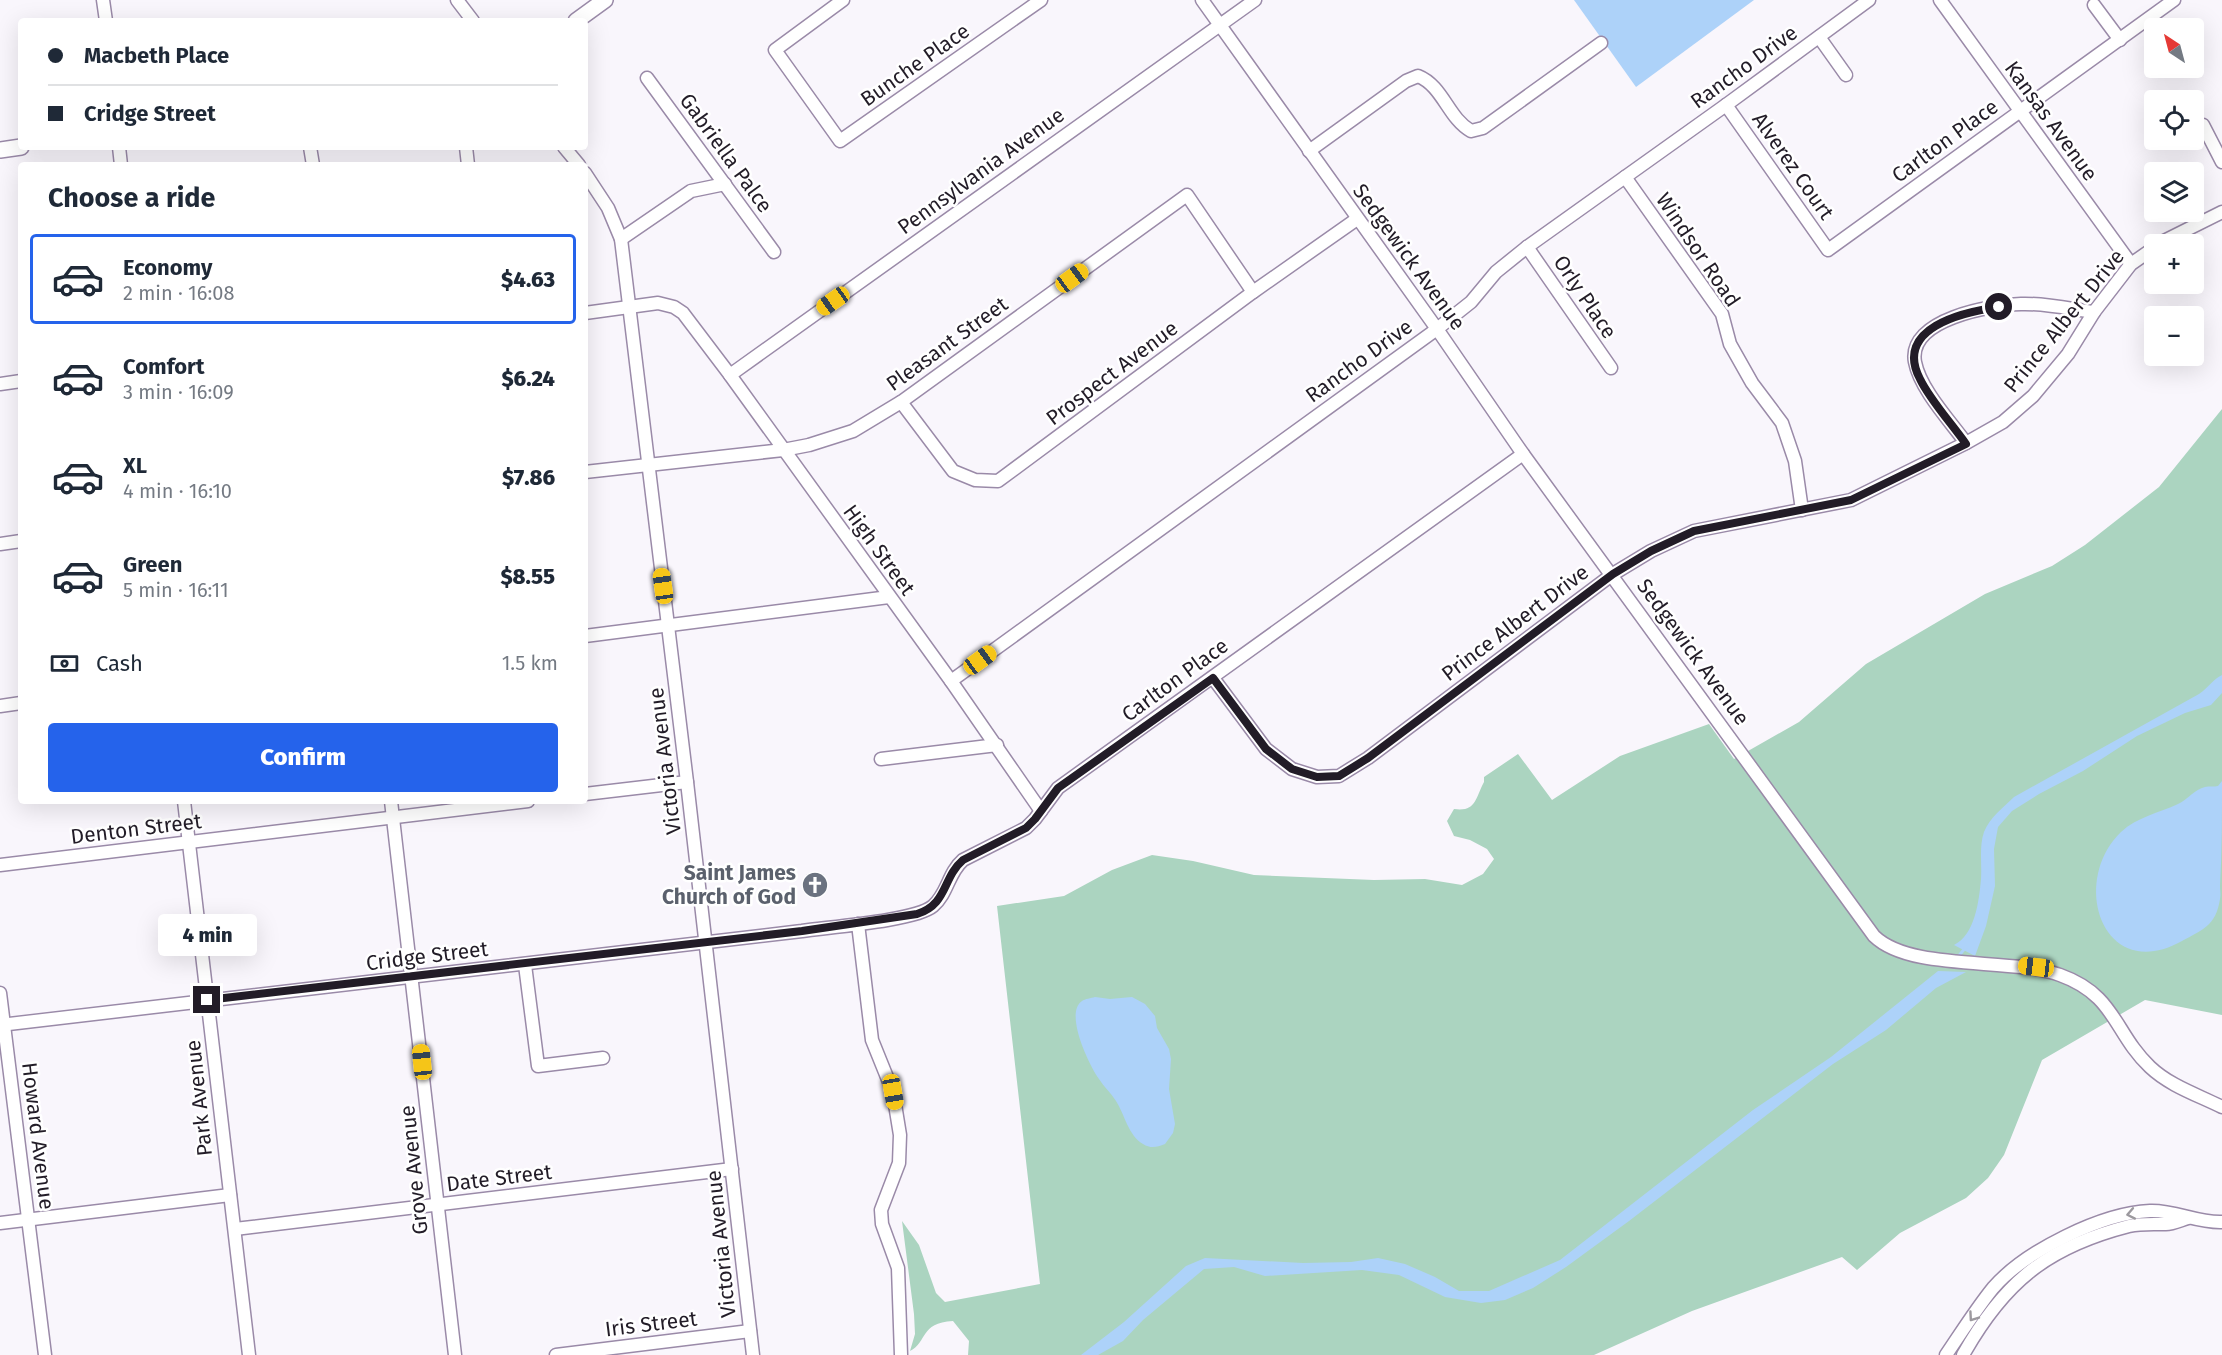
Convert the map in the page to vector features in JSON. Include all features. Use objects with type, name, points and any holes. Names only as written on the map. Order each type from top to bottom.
[{"type":"main road","points":[[580,18],[605,0]]},
{"type":"main road","points":[[0,150],[18,147]]},
{"type":"street","points":[[104,0],[106,18]]},
{"type":"street","points":[[457,0],[471,18]]},
{"type":"street","name":"Bunche Place","points":[[843,0],[776,50],[840,141],[1041,0]]},
{"type":"street","name":"Sedgewick Avenue","points":[[1202,0],[1437,329],[1523,454],[1613,574],[1865,926],[1878,940],[1896,950],[1955,962],[2036,967],[2080,984],[2097,996],[2112,1013],[2141,1057],[2162,1078],[2222,1107]]},
{"type":"street","name":"Pennsylvania Avenue","points":[[730,375],[1255,0]]},
{"type":"street","name":"Rancho Drive","points":[[951,681],[1437,329],[1470,302],[1496,272],[1527,247],[1869,0]]},
{"type":"street","name":"Kansas Avenue","points":[[1940,0],[2131,264]]},
{"type":"street","name":"Carlton Place","points":[[1828,250],[2174,0]]},
{"type":"street","points":[[2094,5],[2120,40]]},
{"type":"street","points":[[1819,37],[1846,75]]},
{"type":"street","points":[[1309,152],[1406,81],[1418,76],[1430,81],[1462,125],[1471,131],[1483,128],[1600,43]]},
{"type":"street","name":"Gabriella Palce","points":[[647,78],[774,252]]},
{"type":"street","name":"Alverez Court","points":[[1726,105],[1828,250]]},
{"type":"street","points":[[2204,127],[2222,162]]},
{"type":"street","points":[[566,150],[576,162]]},
{"type":"street","name":"Windsor Road","points":[[1625,177],[1722,314],[1730,344],[1752,383],[1782,423],[1795,461],[1802,510]]},
{"type":"street","name":"Victoria Avenue","points":[[588,178],[608,208],[621,239],[669,627],[753,1355]]},
{"type":"street","points":[[621,239],[691,191],[725,184]]},
{"type":"street","name":"Pleasant Street","points":[[588,472],[783,450],[809,445],[853,431],[901,402],[1187,195],[1253,292]]},
{"type":"street","points":[[2178,234],[2222,212]]},
{"type":"street","name":"Prospect Avenue","points":[[901,402],[953,471],[975,480],[998,481],[1253,292],[1358,219]]},
{"type":"street","name":"Orly Place","points":[[1527,247],[1611,368]]},
{"type":"street","name":"Prince Albert Drive","points":[[1213,678],[1266,749],[1292,769],[1317,777],[1339,776],[1368,758],[1613,574],[1651,551],[1694,531],[1851,500],[1966,444],[2003,422],[2033,396],[2068,354],[2094,312],[2131,264],[2144,255]]},
{"type":"street","name":"High Street","points":[[630,307],[658,303],[674,307],[683,313],[951,681],[1041,811]]},
{"type":"street","points":[[1966,444],[1920,379],[1914,360],[1917,342],[1935,325],[1976,310],[2022,304],[2094,312]]},
{"type":"street","points":[[588,313],[630,307]]},
{"type":"street","points":[[0,384],[18,381]]},
{"type":"street","name":"Carlton Place","points":[[858,924],[902,918],[930,909],[939,901],[955,867],[963,860],[1026,828],[1058,788],[1523,454]]},
{"type":"street","points":[[0,544],[18,541]]},
{"type":"street","points":[[588,636],[889,597]]},
{"type":"street","points":[[0,706],[18,703]]},
{"type":"street","points":[[880,759],[997,745]]},
{"type":"street","points":[[588,794],[687,782]]},
{"type":"street","name":"Park Avenue","points":[[184,804],[249,1355]]},
{"type":"street","name":"Grove Avenue","points":[[391,804],[455,1355]]},
{"type":"street","name":"Denton Street","points":[[0,865],[503,804]]},
{"type":"street","points":[[858,924],[872,1040],[893,1092],[900,1135],[896,1177],[881,1210],[882,1224],[898,1268],[901,1355]]},
{"type":"street","name":"Cridge Street","points":[[2,1025],[858,924]]},
{"type":"street","points":[[525,965],[538,1066],[603,1058]]},
{"type":"street","name":"Howard Avenue","points":[[0,993],[2,1025],[45,1355]]},
{"type":"street","name":"Date Street","points":[[235,1229],[732,1169]]},
{"type":"street","points":[[0,1222],[230,1195]]},
{"type":"street","points":[[1946,1355],[1994,1287],[2019,1264],[2051,1243],[2098,1223],[2149,1211],[2172,1212],[2188,1218],[2222,1222]]},
{"type":"street","points":[[1963,1355],[1988,1314],[2004,1294],[2032,1268],[2074,1244],[2131,1225],[2168,1224],[2188,1218]]},
{"type":"street","name":"Iris Street","points":[[556,1355],[750,1331]]},
{"type":"green space","points":[[2222,409],[2222,1015],[2145,1000],[2042,1060],[2004,1155],[1988,1178],[1966,1198],[1900,1233],[1857,1270],[1842,1257],[1692,1311],[1594,1355],[968,1355],[969,1341],[953,1321],[934,1325],[920,1343],[910,1351],[915,1334],[914,1314],[902,1221],[919,1245],[936,1293],[945,1302],[1040,1284],[997,906],[1064,896],[1112,870],[1152,855],[1193,861],[1254,875],[1374,880],[1425,879],[1462,885],[1483,874],[1494,859],[1487,849],[1470,840],[1454,836],[1447,821],[1454,809],[1467,808],[1474,803],[1484,777],[1518,754],[1552,800],[1620,756],[1709,724],[1734,759],[1799,722],[1866,664],[1985,594],[2052,566],[2085,545],[2159,487]]},
{"type":"water","points":[[1574,0],[1754,0],[1636,87]]},
{"type":"water","points":[[2222,675],[2222,693],[2211,705],[2185,713],[2137,736],[2083,771],[2012,811],[1998,827],[1994,849],[1995,886],[1986,926],[1975,956],[1954,945],[1967,934],[1975,916],[1981,879],[1982,837],[1997,813],[2014,797],[2199,694]]},
{"type":"water","points":[[2222,781],[2220,896],[2215,915],[2202,930],[2182,941],[2155,951],[2132,950],[2114,939],[2102,922],[2097,900],[2097,876],[2105,853],[2127,827],[2178,804],[2201,788],[2218,786]]},
{"type":"water","points":[[1938,971],[1966,972],[1936,988],[1886,1030],[1833,1064],[1629,1221],[1533,1288],[1505,1300],[1481,1303],[1445,1297],[1399,1275],[1362,1270],[1265,1276],[1234,1267],[1204,1269],[1143,1320],[1123,1341],[1098,1355],[1081,1355],[1124,1322],[1186,1266],[1205,1258],[1303,1263],[1351,1262],[1378,1258],[1405,1264],[1459,1291],[1489,1291],[1560,1260],[1753,1110],[1831,1057]]},
{"type":"water","points":[[1095,997],[1110,999],[1132,997],[1145,1004],[1155,1016],[1157,1028],[1169,1049],[1171,1059],[1169,1089],[1175,1124],[1173,1133],[1165,1144],[1151,1147],[1138,1140],[1130,1130],[1116,1101],[1090,1063],[1080,1039],[1076,1016],[1077,1007],[1082,1001]]},
{"type":"waterway","points":[[1957,958],[1966,947]]},
{"type":"place","name":"Saint James Church of God","points":[[815,885]]},
{"type":"route","points":[[207,1000],[802,931],[902,918],[924,912],[939,901],[955,867],[963,860],[1026,828],[1058,788],[1213,678],[1266,749],[1292,769],[1317,777],[1339,776],[1368,758],[1613,574],[1651,551],[1694,531],[1851,500],[1966,444],[1920,379],[1914,360],[1917,342],[1935,325],[1976,310],[1999,307]]}]
